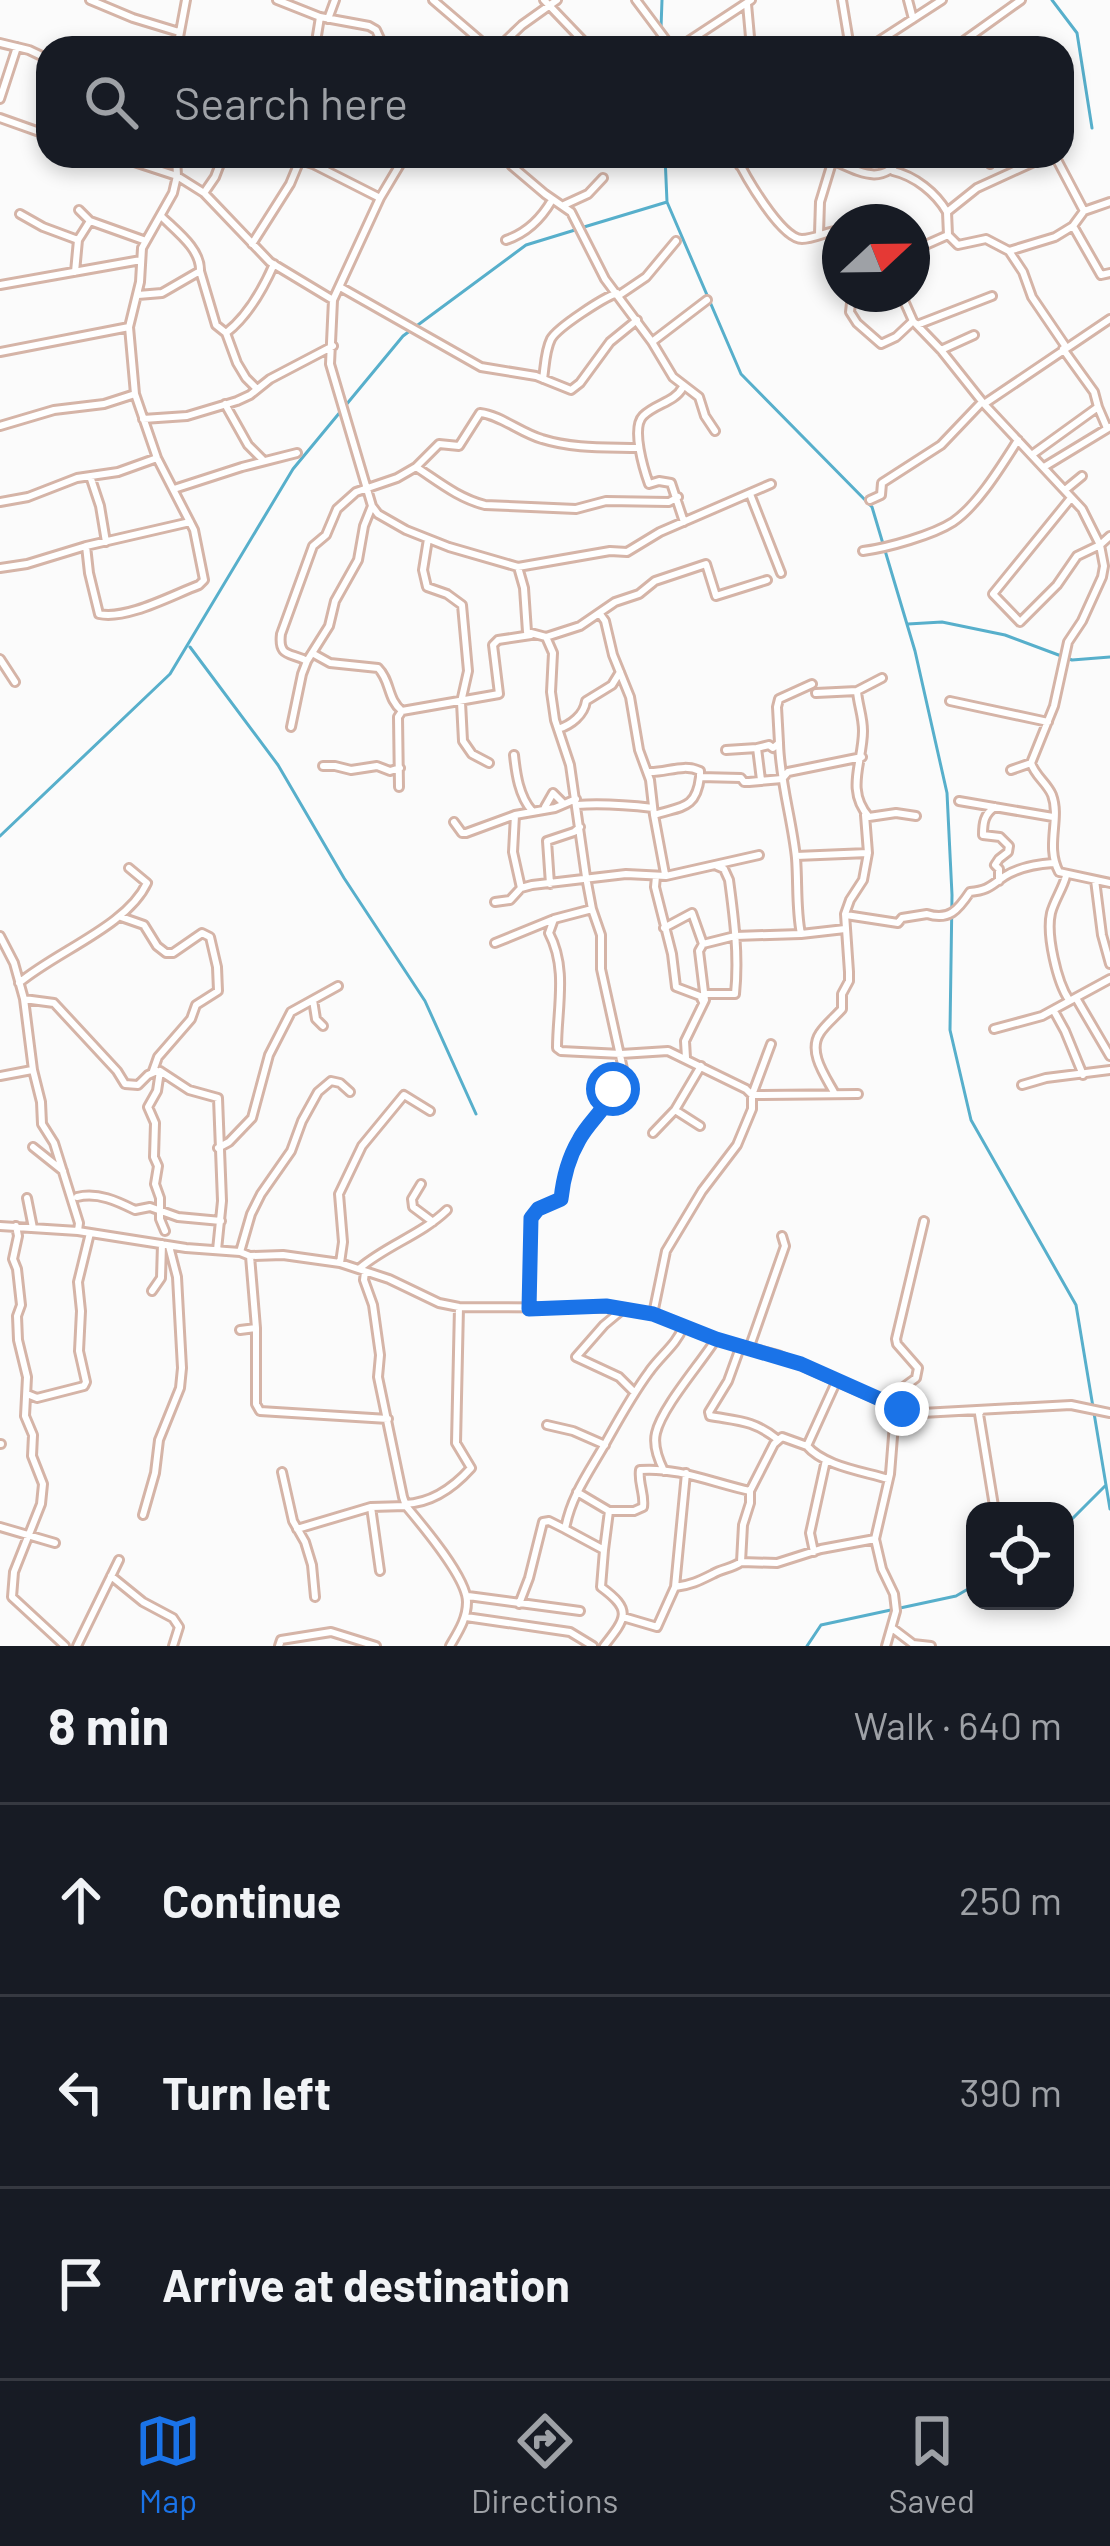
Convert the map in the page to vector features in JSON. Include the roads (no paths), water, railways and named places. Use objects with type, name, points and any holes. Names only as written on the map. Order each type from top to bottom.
[{"type":"street","points":[[90,0],[179,32]]},
{"type":"street","points":[[179,36],[185,0]]},
{"type":"street","points":[[277,0],[324,18],[369,26],[379,36]]},
{"type":"street","points":[[319,36],[335,0]]},
{"type":"street","points":[[433,0],[478,36]]},
{"type":"street","points":[[636,0],[665,36]]},
{"type":"street","points":[[842,0],[848,36]]},
{"type":"street","points":[[908,0],[913,19]]},
{"type":"street","points":[[887,36],[942,0]]},
{"type":"street","points":[[971,36],[1021,0]]},
{"type":"street","points":[[694,36],[749,1],[750,36]]},
{"type":"street","points":[[508,36],[550,2],[579,36]]},
{"type":"street","points":[[0,43],[36,54]]},
{"type":"street","points":[[0,99],[17,47]]},
{"type":"street","points":[[0,118],[36,131]]},
{"type":"street","points":[[153,168],[204,193],[274,264],[333,300]]},
{"type":"street","points":[[86,546],[99,614],[112,616],[202,584],[190,522],[158,458],[135,394],[130,327],[146,241],[173,193],[177,168]]},
{"type":"street","points":[[204,193],[218,168]]},
{"type":"street","points":[[252,244],[297,168]]},
{"type":"street","points":[[317,168],[380,198]]},
{"type":"street","points":[[398,168],[333,300],[331,364],[378,514],[428,539],[518,567],[627,552],[660,532],[771,484]]},
{"type":"street","points":[[520,168],[571,212],[605,279],[673,377],[699,397],[715,430]]},
{"type":"street","points":[[741,168],[790,235],[800,240],[822,233]]},
{"type":"street","points":[[819,234],[820,202],[830,168]]},
{"type":"street","points":[[853,168],[867,175],[904,174],[942,203],[948,235],[958,244],[986,239],[1009,250],[1032,297],[1094,392],[1108,428],[1044,467]]},
{"type":"street","points":[[947,212],[977,188],[1023,168]]},
{"type":"street","points":[[1058,168],[1084,211]]},
{"type":"street","points":[[564,206],[588,194],[603,178]]},
{"type":"street","points":[[506,240],[537,221],[552,200]]},
{"type":"street","points":[[1009,250],[1055,237],[1073,226],[1084,211],[1110,202]]},
{"type":"street","points":[[79,210],[90,221],[146,241]]},
{"type":"street","points":[[20,214],[78,240]]},
{"type":"street","points":[[161,216],[200,258],[215,325],[226,333],[237,363],[257,389]]},
{"type":"street","points":[[74,272],[78,240],[90,221]]},
{"type":"street","points":[[1073,226],[1101,275],[1110,272]]},
{"type":"street","points":[[930,243],[948,235]]},
{"type":"street","points":[[543,379],[554,335],[604,298],[646,277],[676,241]]},
{"type":"street","points":[[0,285],[141,260]]},
{"type":"street","points":[[226,333],[245,315],[274,264]]},
{"type":"street","points":[[138,295],[162,292],[200,271]]},
{"type":"street","points":[[340,286],[481,367],[571,389],[610,342],[637,320]]},
{"type":"street","points":[[850,312],[881,344],[915,323],[992,296]]},
{"type":"street","points":[[652,342],[707,301]]},
{"type":"street","points":[[910,312],[983,403],[1082,509],[1100,545],[1102,577],[1067,642],[1054,706],[1031,763],[1054,800],[1054,862],[1059,872],[1110,883]]},
{"type":"street","points":[[870,500],[881,495],[882,483],[941,445],[983,403],[1110,319]]},
{"type":"street","points":[[0,352],[130,327]]},
{"type":"street","points":[[941,350],[974,335]]},
{"type":"street","points":[[143,418],[187,416],[225,404],[333,346]]},
{"type":"street","points":[[683,387],[681,393],[639,420],[639,448],[650,484],[671,483],[684,522]]},
{"type":"street","points":[[0,425],[135,394]]},
{"type":"street","points":[[225,404],[251,451],[263,460]]},
{"type":"street","points":[[1033,454],[1098,407]]},
{"type":"street","points":[[307,661],[284,652],[280,644],[292,597],[313,546],[326,535],[337,509],[356,492],[416,467],[439,444],[459,446],[480,413],[568,447],[639,448]]},
{"type":"street","points":[[862,551],[904,541],[956,520],[1018,440]]},
{"type":"street","points":[[174,489],[297,453]]},
{"type":"street","points":[[0,502],[158,458]]},
{"type":"street","points":[[416,467],[444,488],[485,505],[576,509],[606,501],[669,502],[678,497]]},
{"type":"street","points":[[90,476],[106,542]]},
{"type":"street","points":[[1065,490],[1082,476]]},
{"type":"street","points":[[750,494],[781,573]]},
{"type":"street","points":[[1071,498],[993,594],[1020,622],[1057,585],[1077,556],[1110,536]]},
{"type":"street","points":[[291,727],[307,661],[326,632],[334,602],[358,560],[372,506]]},
{"type":"street","points":[[0,568],[190,522]]},
{"type":"street","points":[[428,539],[423,570],[427,587],[462,605],[468,670],[461,702],[463,741],[472,754],[489,763]]},
{"type":"street","points":[[1100,545],[1110,550]]},
{"type":"street","points":[[399,787],[398,717],[402,711],[499,694],[493,645],[499,640],[532,634],[546,637],[580,626],[655,581],[706,564],[716,596],[767,580]]},
{"type":"street","points":[[518,567],[525,626],[532,634]]},
{"type":"street","points":[[600,614],[630,697],[666,876]]},
{"type":"street","points":[[529,1309],[531,1218],[538,1209],[561,1199],[575,1145],[609,1100],[622,1069],[601,969],[599,926],[586,878],[577,802],[551,692],[553,653],[546,637]]},
{"type":"street","points":[[312,653],[330,663],[378,668],[388,682],[391,699],[402,711]]},
{"type":"street","points":[[0,659],[15,682]]},
{"type":"street","points":[[558,729],[572,725],[586,701],[611,685],[620,672]]},
{"type":"street","points":[[801,934],[796,856],[782,779],[779,699],[814,689],[837,694],[856,691],[882,679]]},
{"type":"street","points":[[835,1094],[818,1064],[816,1043],[842,1009],[842,994],[849,981],[846,915],[863,880],[868,854],[865,814],[855,781],[862,757],[862,713],[856,691]]},
{"type":"street","points":[[950,700],[1048,722]]},
{"type":"street","points":[[726,750],[773,748],[779,743]]},
{"type":"street","points":[[757,748],[761,780]]},
{"type":"street","points":[[514,755],[518,780],[532,811]]},
{"type":"street","points":[[700,777],[748,782],[782,779],[788,772],[862,757]]},
{"type":"street","points":[[1011,770],[1031,763]]},
{"type":"street","points":[[322,766],[400,768]]},
{"type":"street","points":[[454,822],[461,833],[577,802],[610,802],[654,812],[692,802],[698,792],[700,772],[690,767],[648,772]]},
{"type":"street","points":[[545,807],[553,794],[563,803]]},
{"type":"street","points":[[958,801],[1053,817]]},
{"type":"street","points":[[995,807],[982,824],[983,835],[1000,837],[1009,846],[995,865],[999,881]]},
{"type":"street","points":[[865,814],[916,816]]},
{"type":"street","points":[[515,815],[513,852],[521,888]]},
{"type":"street","points":[[550,884],[547,841],[580,827]]},
{"type":"street","points":[[796,856],[868,854]]},
{"type":"street","points":[[495,902],[510,900],[521,888],[626,874],[666,876],[759,855]]},
{"type":"street","points":[[846,915],[898,923],[927,914],[949,916],[970,892],[991,888],[1006,875],[1033,865],[1054,862]]},
{"type":"street","points":[[656,876],[676,987],[704,998],[735,994],[729,880],[724,869],[714,865]]},
{"type":"street","points":[[19,982],[121,917],[147,883],[129,868]]},
{"type":"street","points":[[1066,876],[1051,916],[1062,990],[1110,1056]]},
{"type":"street","points":[[1096,880],[1110,964]]},
{"type":"street","points":[[495,943],[592,909]]},
{"type":"street","points":[[664,928],[692,913],[703,944],[704,998],[686,1040],[686,1058]]},
{"type":"street","points":[[121,917],[143,925],[166,953],[202,933],[210,937],[217,967],[218,991],[196,1005],[191,1019],[158,1057],[157,1091],[148,1107],[155,1123],[158,1166],[154,1184],[165,1245],[161,1279],[152,1291]]},
{"type":"street","points":[[554,919],[549,933],[560,953],[556,1033],[561,1051],[621,1054],[660,1050],[686,1058],[752,1095],[858,1094]]},
{"type":"street","points":[[703,944],[735,936],[845,929]]},
{"type":"street","points":[[0,936],[24,999],[42,1124],[64,1172],[78,1231]]},
{"type":"street","points":[[994,1029],[1054,1011],[1110,979]]},
{"type":"street","points":[[218,1148],[252,1118],[268,1055],[291,1012],[338,986]]},
{"type":"street","points":[[24,999],[54,1003],[125,1084],[138,1085],[157,1072]]},
{"type":"street","points":[[314,1000],[316,1019],[323,1026]]},
{"type":"street","points":[[1054,1011],[1083,1075]]},
{"type":"street","points":[[653,1314],[665,1252],[737,1145],[771,1044]]},
{"type":"street","points":[[653,1133],[675,1110],[701,1066]]},
{"type":"street","points":[[0,1076],[33,1070]]},
{"type":"street","points":[[1022,1085],[1110,1070]]},
{"type":"street","points":[[157,1072],[189,1090],[218,1098],[221,1221],[217,1250]]},
{"type":"street","points":[[240,1252],[251,1214],[292,1150],[318,1091],[331,1081],[350,1092]]},
{"type":"street","points":[[340,1263],[339,1194],[362,1146],[404,1094],[430,1111]]},
{"type":"street","points":[[675,1110],[700,1126]]},
{"type":"street","points":[[33,1147],[64,1172]]},
{"type":"street","points":[[421,1184],[413,1207],[434,1223]]},
{"type":"street","points":[[77,1196],[112,1199],[135,1210],[150,1207],[221,1221]]},
{"type":"street","points":[[26,1198],[33,1228]]},
{"type":"street","points":[[363,1270],[447,1210]]},
{"type":"street","points":[[164,1231],[178,1216]]},
{"type":"street","points":[[888,1404],[916,1378],[918,1368],[896,1339],[924,1221]]},
{"type":"street","points":[[0,1226],[340,1263],[459,1307],[625,1308],[778,1355],[888,1404],[922,1413],[1071,1405],[1110,1413]]},
{"type":"street","points":[[16,1226],[13,1259],[21,1305],[18,1340],[27,1377],[26,1420],[43,1484],[41,1504],[14,1572],[13,1597],[65,1646]]},
{"type":"street","points":[[27,1394],[37,1398],[86,1382],[79,1351],[78,1282],[90,1233]]},
{"type":"street","points":[[778,1439],[754,1423],[710,1416],[709,1412],[745,1347],[785,1246],[782,1236]]},
{"type":"street","points":[[142,1515],[155,1473],[158,1440],[180,1388],[182,1368],[177,1277],[165,1245]]},
{"type":"street","points":[[250,1256],[260,1411],[388,1420]]},
{"type":"street","points":[[363,1270],[373,1305],[378,1377],[405,1505],[468,1596],[466,1617],[452,1645]]},
{"type":"street","points":[[297,1529],[371,1507],[418,1504],[471,1468],[457,1443],[459,1307]]},
{"type":"street","points":[[625,1308],[576,1358],[619,1377],[634,1392]]},
{"type":"street","points":[[565,1529],[577,1492],[634,1392],[683,1327]]},
{"type":"street","points":[[240,1330],[256,1328]]},
{"type":"street","points":[[664,1472],[656,1430],[716,1339]]},
{"type":"street","points":[[807,1446],[837,1380]]},
{"type":"street","points":[[886,1646],[896,1611],[874,1539],[894,1447],[894,1424],[902,1409]]},
{"type":"street","points":[[981,1411],[993,1502]]},
{"type":"street","points":[[547,1425],[605,1445]]},
{"type":"street","points":[[741,1562],[750,1491],[778,1439],[888,1479]]},
{"type":"street","points":[[814,1552],[810,1533],[826,1460]]},
{"type":"street","points":[[577,1492],[609,1511],[643,1507],[640,1471],[686,1474],[750,1491]]},
{"type":"street","points":[[282,1472],[312,1565],[315,1597]]},
{"type":"street","points":[[623,1617],[656,1627],[675,1587],[686,1474]]},
{"type":"street","points":[[371,1507],[380,1571]]},
{"type":"street","points":[[604,1646],[623,1617],[619,1600],[601,1586],[609,1511]]},
{"type":"street","points":[[519,1604],[543,1522],[604,1550]]},
{"type":"street","points":[[0,1527],[55,1544]]},
{"type":"street","points":[[675,1587],[693,1585],[741,1562],[777,1563],[874,1539]]},
{"type":"street","points":[[77,1646],[119,1560]]},
{"type":"street","points":[[111,1576],[142,1602],[173,1618],[178,1628],[173,1646]]},
{"type":"street","points":[[468,1596],[580,1611]]},
{"type":"street","points":[[466,1617],[570,1632],[593,1646]]},
{"type":"street","points":[[892,1628],[914,1644],[931,1646]]},
{"type":"street","points":[[279,1646],[281,1640],[331,1632],[376,1646]]},
{"type":"waterway","points":[[661,28],[662,0]]},
{"type":"waterway","points":[[1052,0],[1077,33],[1092,128]]},
{"type":"waterway","points":[[666,168],[667,202],[741,374],[872,507],[915,651],[947,793],[952,895],[950,1030],[971,1120],[1076,1305],[1110,1509]]},
{"type":"waterway","points":[[584,227],[667,202]]},
{"type":"waterway","points":[[0,836],[170,674],[293,469],[403,336],[526,245],[575,230]]},
{"type":"waterway","points":[[908,624],[942,622],[1005,635],[1072,660],[1110,657]]},
{"type":"waterway","points":[[190,647],[278,765],[344,878],[425,1001],[476,1114]]},
{"type":"waterway","points":[[1074,1517],[1106,1485]]},
{"type":"waterway","points":[[807,1646],[821,1625],[966,1590]]}]
